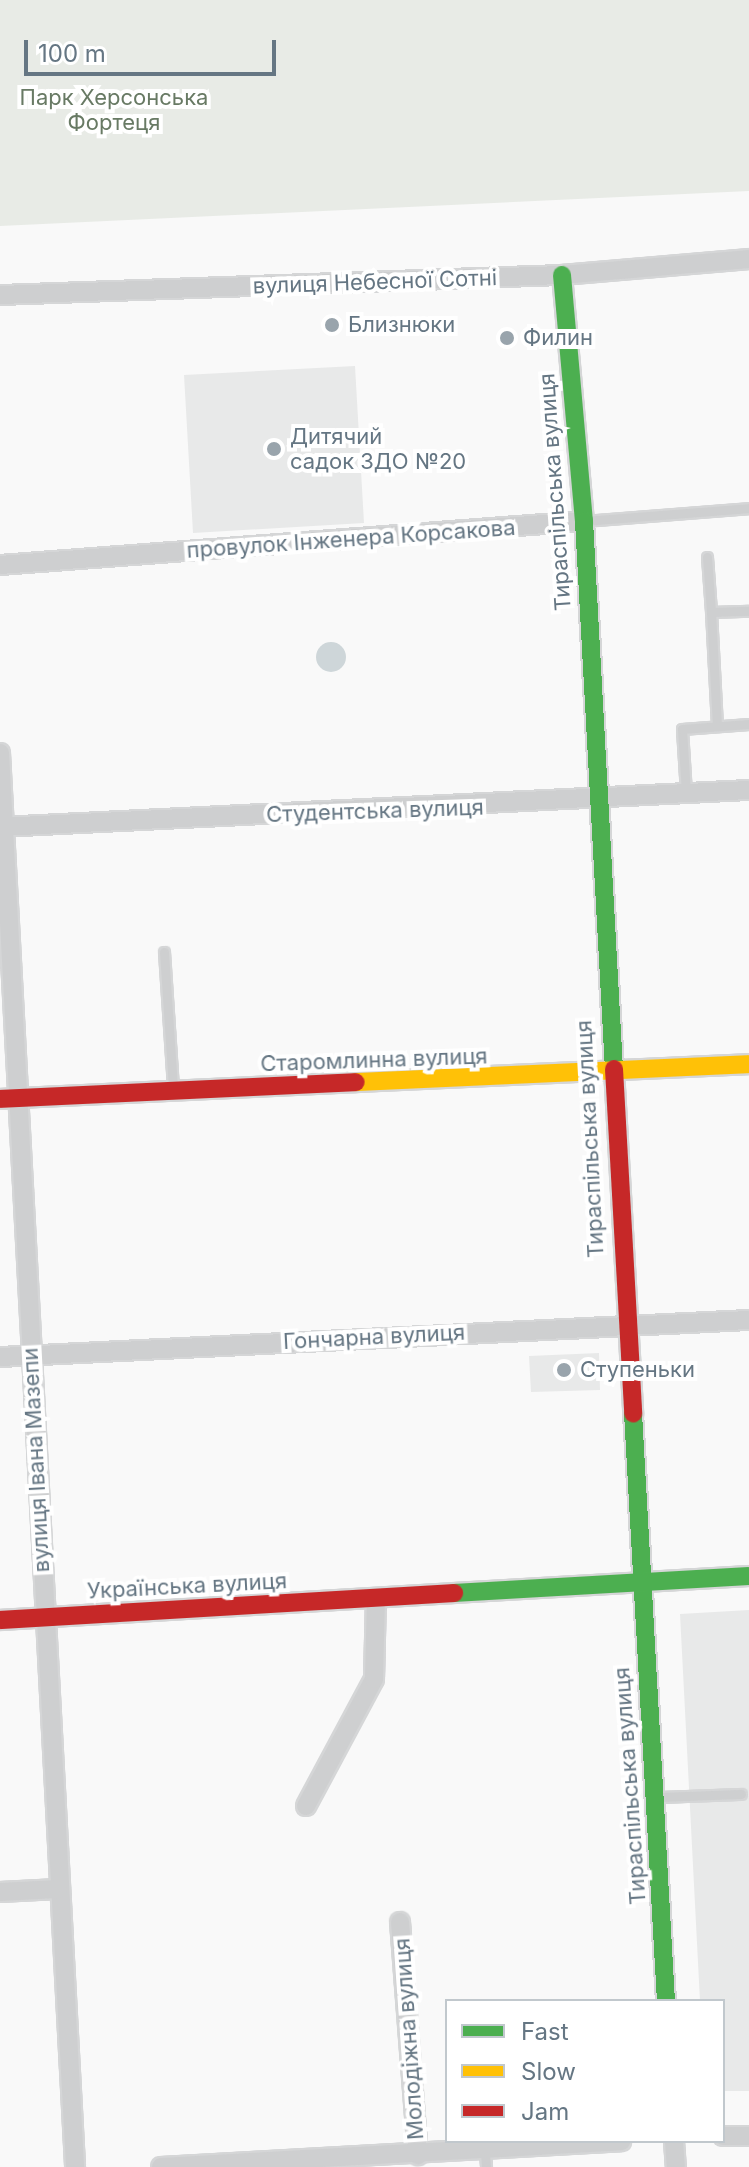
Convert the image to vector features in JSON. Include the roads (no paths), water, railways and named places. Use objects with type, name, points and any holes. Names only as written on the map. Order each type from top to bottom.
[{"type":"street","name":"вулиця Небесної Сотні","points":[[0,295],[562,275],[749,259]]},
{"type":"street","name":"Тираспільська вулиця","points":[[562,275],[584,521],[594,800],[666,1999]]},
{"type":"street","name":"провулок Інженера Корсакова","points":[[0,565],[584,521]]},
{"type":"street","name":"вулиця Івана Мазепи","points":[[0,753],[9,1099],[32,1355],[43,1618],[75,2167]]},
{"type":"street","name":"Студентська вулиця","points":[[3,827],[749,790]]},
{"type":"street","name":"Старомлинна вулиця","points":[[9,1099],[610,1074],[749,1064]]},
{"type":"street","name":"Гончарна вулиця","points":[[0,1357],[749,1320]]},
{"type":"street","name":"Українська вулиця","points":[[0,1620],[749,1576]]},
{"type":"street","points":[[306,1806],[374,1679],[376,1599]]},
{"type":"street","points":[[0,1892],[58,1889]]},
{"type":"street","name":"Молодіжна вулиця","points":[[400,1922],[418,2155]]},
{"type":"street","points":[[725,2136],[749,2136]]},
{"type":"street","name":"Молодіжна вулиця","points":[[161,2167],[258,2165],[418,2155],[485,2159],[606,2143]]},
{"type":"street","points":[[674,2143],[676,2167]]},
{"type":"lane","name":"провулок Інженера Корсакова","points":[[584,521],[749,508]]},
{"type":"lane","points":[[707,557],[717,726]]},
{"type":"lane","points":[[711,612],[749,611]]},
{"type":"lane","points":[[686,793],[682,729],[749,724]]},
{"type":"lane","points":[[164,952],[173,1092]]},
{"type":"lane","points":[[655,1797],[741,1794]]},
{"type":"place","name":"Близнюки","points":[[332,325]]},
{"type":"place","name":"Филин","points":[[507,338]]},
{"type":"place","name":"Дитячий садок ЗДО №20","points":[[274,449]]},
{"type":"place","name":"Ступеньки","points":[[564,1370]]},
{"type":"park label","name":"Парк Херсонська Фортеця","points":[[114,110]]}]
